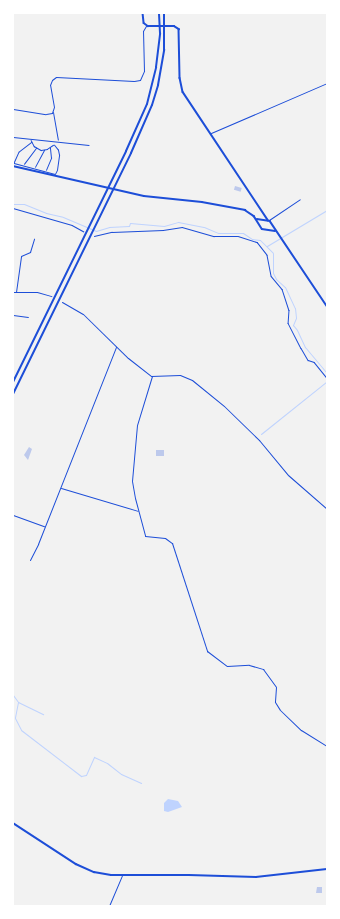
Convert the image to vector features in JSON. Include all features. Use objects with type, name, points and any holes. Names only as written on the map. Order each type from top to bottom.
[{"type":"highway","points":[[13,382],[114,177],[150,94],[158,49],[159,13]]},
{"type":"highway","points":[[13,394],[143,128],[158,85],[164,50],[164,13]]},
{"type":"main road","points":[[143,13],[143,22],[146,25],[151,27],[174,26],[179,30],[180,78],[182,90],[234,171],[275,231],[282,238],[327,306]]},
{"type":"main road","points":[[13,164],[56,177],[91,183],[144,196],[202,202],[240,208],[255,218],[262,229],[275,231]]},
{"type":"main road","points":[[260,225],[265,215]]},
{"type":"main road","points":[[255,218],[268,220]]},
{"type":"main road","points":[[267,230],[271,224]]},
{"type":"main road","points":[[13,823],[76,864],[99,873],[122,876],[189,875],[256,877],[327,869]]},
{"type":"street","points":[[58,142],[52,112],[54,107],[50,85],[52,80],[54,78],[134,81],[141,79],[144,71],[143,31],[146,25]]},
{"type":"street","points":[[210,133],[327,83]]},
{"type":"street","points":[[13,109],[46,114],[52,112]]},
{"type":"street","points":[[13,137],[88,145]]},
{"type":"street","points":[[268,220],[273,219],[300,200]]},
{"type":"street","points":[[271,224],[273,219]]},
{"type":"street","points":[[16,292],[20,256],[30,252],[34,239]]},
{"type":"street","points":[[13,292],[37,292],[51,296]]},
{"type":"street","points":[[62,302],[83,314],[116,346],[152,376],[176,374],[189,378],[224,406],[259,440],[276,463],[327,509]]},
{"type":"street","points":[[13,315],[28,317]]},
{"type":"street","points":[[30,560],[45,527],[116,346]]},
{"type":"street","points":[[152,376],[136,427],[132,481],[138,511],[146,536],[167,538],[173,546],[207,651],[229,667],[249,665],[264,669],[276,687],[275,703],[283,714],[301,730],[327,746]]},
{"type":"street","points":[[60,488],[138,511]]},
{"type":"street","points":[[13,515],[45,527]]},
{"type":"street","points":[[109,906],[122,876]]},
{"type":"lane","points":[[31,139],[36,148],[44,150],[54,145],[55,141]]},
{"type":"lane","points":[[32,142],[19,152],[13,164],[23,165],[56,174],[58,152],[54,145]]},
{"type":"lane","points":[[23,165],[26,159],[36,148]]},
{"type":"lane","points":[[46,172],[51,158],[50,148]]},
{"type":"lane","points":[[35,168],[44,150]]},
{"type":"path","points":[[13,208],[72,225],[85,232]]},
{"type":"path","points":[[92,235],[112,232],[163,230],[182,227],[217,237],[238,236],[260,244],[267,255],[271,276],[283,291],[290,310],[289,325],[307,358],[314,362],[327,378]]},
{"type":"water","points":[[168,799],[178,801],[182,807],[168,812],[164,811],[164,803]]},
{"type":"building","points":[[235,186],[242,188],[241,192],[234,190]]},
{"type":"building","points":[[29,447],[32,449],[28,460],[24,455]]},
{"type":"building","points":[[156,450],[164,450],[164,456],[156,456]]},
{"type":"building","points":[[317,887],[322,887],[322,893],[316,893]]},
{"type":"waterway","points":[[13,204],[24,204],[46,213],[63,217],[96,231],[109,227],[129,226],[130,223],[164,226],[178,222],[204,227],[218,233],[243,233],[252,239],[260,240],[273,253],[273,273],[276,279],[285,287],[295,308],[296,318],[293,325],[305,347],[327,373]]},
{"type":"waterway","points":[[267,246],[327,210]]},
{"type":"waterway","points":[[261,434],[326,382]]},
{"type":"waterway","points":[[13,695],[18,702],[43,714]]},
{"type":"waterway","points":[[18,702],[15,718],[21,730],[81,776],[86,775],[94,757],[107,763],[121,774],[141,783]]}]
